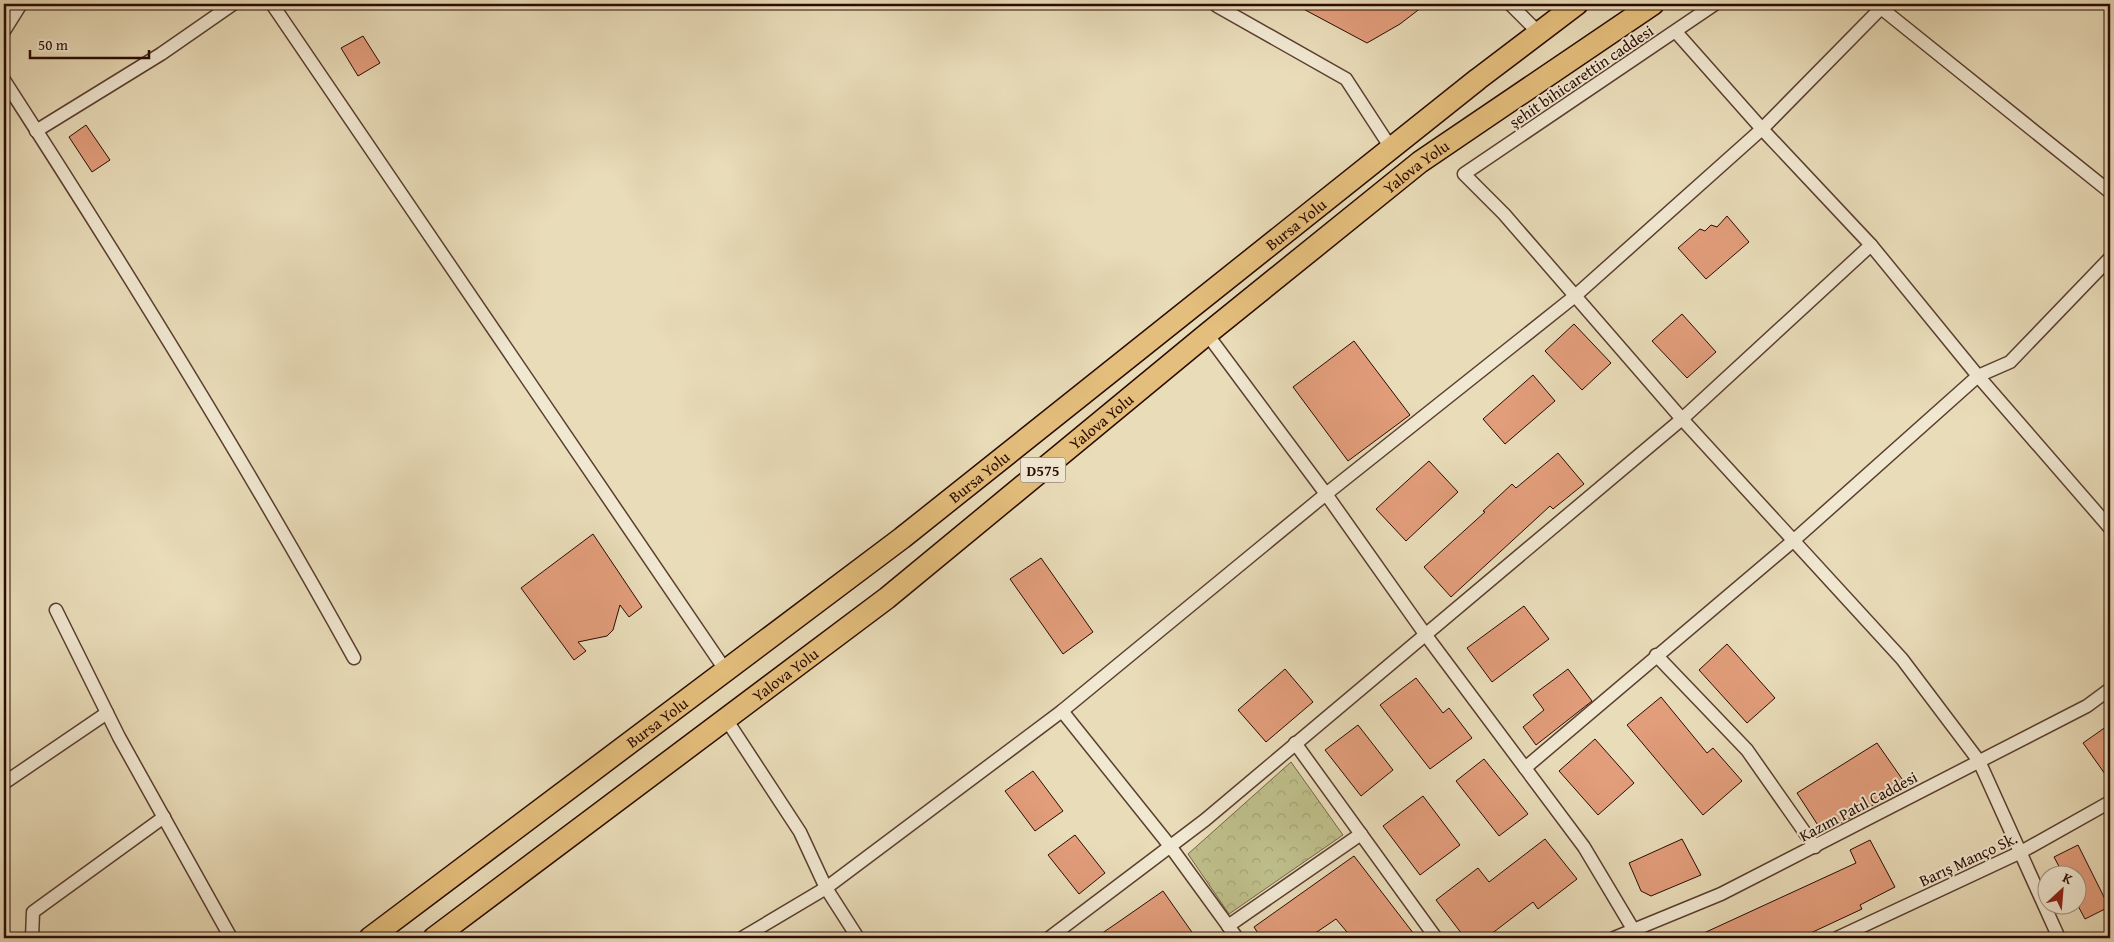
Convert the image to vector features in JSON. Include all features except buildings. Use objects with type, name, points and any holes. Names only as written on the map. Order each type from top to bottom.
[{"type":"highway","name":"Bursa Yolu","points":[[370,938],[902,538],[1391,148],[1539,32],[1578,4]]},
{"type":"highway","name":"Yalova Yolu","points":[[434,938],[888,598],[1207,334],[1420,162],[1653,4]]},
{"type":"street","points":[[36,131],[161,54],[233,4]]},
{"type":"street","points":[[272,4],[726,671]]},
{"type":"street","points":[[1218,4],[1217,6],[1346,79],[1391,148]]},
{"type":"street","points":[[1510,4],[1539,32]]},
{"type":"street","name":"şehit bihicarettin caddesi","points":[[1575,296],[1504,214],[1464,174],[1715,4]]},
{"type":"street","points":[[4,31],[20,5]]},
{"type":"street","points":[[742,938],[826,888],[1062,711],[1326,494],[1575,296],[1762,129],[1883,6],[2110,192]]},
{"type":"street","points":[[1676,32],[1762,129],[1871,245],[1978,376],[2110,528]]},
{"type":"street","points":[[4,80],[119,259],[294,550],[354,658]]},
{"type":"street","points":[[1049,938],[1205,820],[1682,419],[1871,245]]},
{"type":"street","points":[[1525,768],[1656,655],[1793,541],[1978,376],[2010,362],[2110,258]]},
{"type":"street","points":[[1575,296],[1682,419],[1902,659],[1979,760],[2059,938]]},
{"type":"street","points":[[1207,334],[1326,494],[1425,634],[1584,847],[1633,929]]},
{"type":"street","points":[[56,610],[107,713],[231,938]]},
{"type":"street","points":[[1656,655],[1747,750],[1815,847]]},
{"type":"street","name":"Kazım Patıl Caddesi","points":[[1614,938],[1721,894],[1815,847],[1979,760],[2087,706],[2110,689]]},
{"type":"street","points":[[1062,711],[1170,846],[1237,938]]},
{"type":"street","points":[[4,783],[107,713]]},
{"type":"street","points":[[726,719],[800,832],[826,888],[858,938]]},
{"type":"street","points":[[1295,743],[1436,938]]},
{"type":"street","name":"Barış Manço Sk.","points":[[1838,938],[2021,852],[2110,802]]},
{"type":"street","points":[[32,938],[33,912],[164,817]]},
{"type":"street","points":[[1228,926],[1361,834]]},
{"type":"green space","points":[[1291,762],[1343,835],[1229,914],[1188,854]]}]
